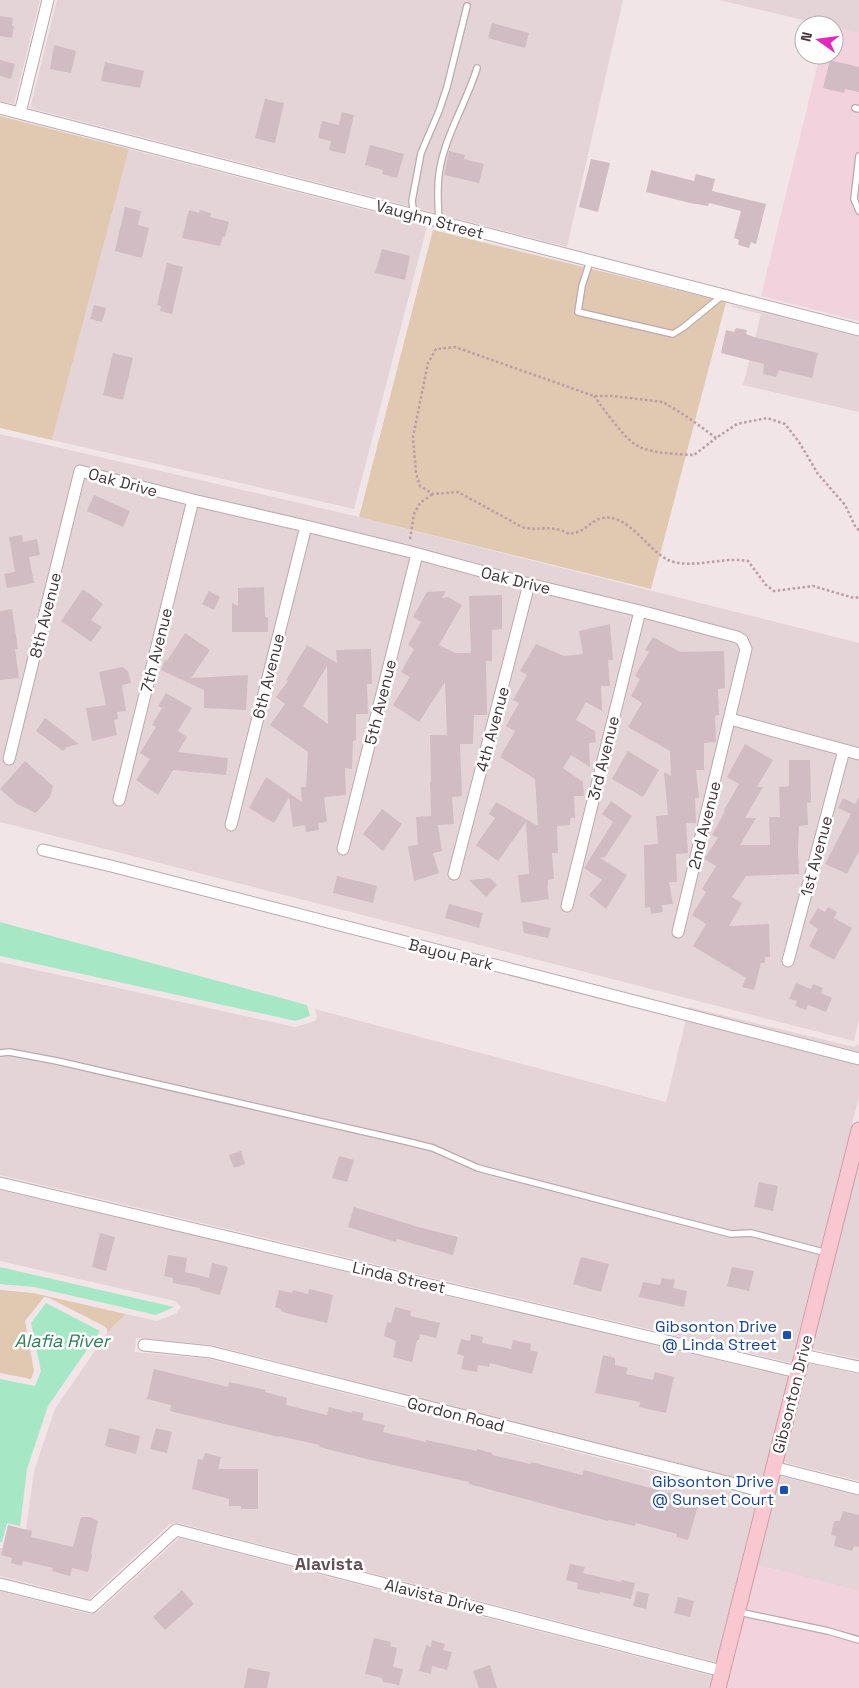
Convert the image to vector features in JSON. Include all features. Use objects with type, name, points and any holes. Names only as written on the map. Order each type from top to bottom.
[{"type":"main road","name":"Gibsonton Drive","points":[[718,1688],[859,1130]]},
{"type":"street","points":[[20,113],[48,0]]},
{"type":"street","name":"Vaughn Street","points":[[0,108],[859,330]]},
{"type":"street","name":"Oak Drive","points":[[80,471],[306,526],[529,584],[640,610],[732,635],[742,640],[746,649],[730,719]]},
{"type":"street","name":"8th Avenue","points":[[9,759],[80,471]]},
{"type":"street","name":"7th Avenue","points":[[119,800],[193,500]]},
{"type":"street","name":"6th Avenue","points":[[231,826],[306,526]]},
{"type":"street","name":"5th Avenue","points":[[343,849],[412,553]]},
{"type":"street","name":"4th Avenue","points":[[454,874],[529,584]]},
{"type":"street","name":"3rd Avenue","points":[[567,906],[640,610]]},
{"type":"street","points":[[730,719],[859,754]]},
{"type":"street","name":"2nd Avenue","points":[[678,932],[730,719]]},
{"type":"street","name":"1st Avenue","points":[[788,961],[844,750]]},
{"type":"street","name":"Bayou Park","points":[[43,850],[859,1059]]},
{"type":"street","name":"Linda Street","points":[[0,1182],[797,1372]]},
{"type":"street","name":"Gordon Road","points":[[144,1345],[211,1352],[731,1482],[767,1493]]},
{"type":"street","points":[[802,1355],[859,1367]]},
{"type":"street","points":[[773,1467],[859,1488]]},
{"type":"street","name":"Alavista Drive","points":[[0,1584],[92,1607],[176,1530],[722,1671]]},
{"type":"lane","points":[[414,215],[412,202],[421,153],[447,87],[467,6]]},
{"type":"lane","points":[[438,221],[439,174],[443,158],[450,135],[477,68]]},
{"type":"lane","points":[[859,156],[854,199],[859,211]]},
{"type":"lane","points":[[590,261],[582,286],[578,312],[673,334],[723,295]]},
{"type":"lane","points":[[0,1054],[9,1052],[57,1061],[410,1142],[432,1148],[478,1168],[731,1234],[751,1233],[827,1253]]},
{"type":"lane","points":[[737,1611],[798,1626],[828,1631],[859,1640]]},
{"type":"path","points":[[433,494],[420,486],[416,473],[413,438],[428,363],[436,349],[455,347],[594,396],[613,396],[663,402],[716,438]]},
{"type":"path","points":[[594,396],[629,440],[641,448],[672,454],[694,455],[737,424],[767,418],[785,424],[799,442],[818,474],[846,505],[856,528],[859,530]]},
{"type":"path","points":[[412,553],[414,514],[420,503],[433,494],[458,492],[529,529],[551,527],[560,529],[568,534],[579,531],[601,518],[612,517],[623,522],[668,560],[684,564],[736,559],[748,561],[766,585],[774,591],[813,586],[854,598],[859,597]]},
{"type":"shaded area","points":[[0,0],[40,0],[14,104],[0,101]]},
{"type":"shaded area","points":[[57,0],[623,0],[567,247],[30,108]]},
{"type":"shaded area","points":[[719,0],[859,0],[859,33],[844,29],[844,15],[794,15],[794,18]]},
{"type":"shaded area","points":[[844,29],[859,33],[859,321],[761,296],[818,65],[844,65]]},
{"type":"shaded area","points":[[0,116],[129,149],[52,440],[0,428]]},
{"type":"shaded area","points":[[129,149],[427,226],[354,509],[52,440]]},
{"type":"shaded area","points":[[433,230],[726,302],[651,589],[359,517]]},
{"type":"shaded area","points":[[732,305],[859,337],[859,412],[743,385],[761,314],[732,307]]},
{"type":"shaded area","points":[[0,434],[351,515],[859,643],[859,1019],[854,1041],[0,822]]},
{"type":"shaded area","points":[[0,962],[295,1027],[315,1021],[317,1017],[315,1009],[666,1102],[689,1007],[854,1047],[859,1044],[859,1097],[791,1363],[0,1175]]},
{"type":"shaded area","points":[[859,1164],[859,1359],[811,1349]]},
{"type":"shaded area","points":[[0,1190],[788,1377],[761,1484],[213,1345],[136,1338],[135,1352],[210,1359],[757,1498],[716,1662],[178,1523],[170,1524],[89,1599],[0,1576],[0,1548],[4,1548],[26,1529],[34,1471],[55,1409],[107,1333],[126,1314],[157,1321],[177,1313],[181,1307],[175,1301],[0,1261]]},
{"type":"shaded area","points":[[0,1290],[33,1293],[126,1314],[107,1333],[107,1329],[104,1326],[44,1297],[25,1321],[34,1371],[31,1379],[0,1373]]},
{"type":"shaded area","points":[[808,1363],[859,1374],[859,1481],[783,1462]]},
{"type":"shaded area","points":[[780,1476],[859,1496],[859,1591],[757,1565]]},
{"type":"shaded area","points":[[179,1538],[712,1676],[709,1688],[0,1688],[0,1591],[90,1614],[98,1612]]},
{"type":"shaded area","points":[[757,1565],[859,1591],[859,1688],[726,1688]]},
{"type":"water","points":[[0,922],[307,1005],[310,1016],[296,1021],[0,956]]},
{"type":"water","name":"Alafia River","points":[[0,1267],[174,1307],[156,1315],[34,1287],[0,1284]]},
{"type":"water","name":"Alafia River","points":[[46,1303],[100,1331],[48,1406],[27,1469],[20,1526],[7,1523],[2,1542],[0,1542],[0,1379],[35,1386],[41,1371],[31,1323]]},
{"type":"building","points":[[0,16],[13,18],[12,38],[0,36]]},
{"type":"building","points":[[492,23],[529,33],[525,48],[488,38]]},
{"type":"building","points":[[54,45],[76,51],[71,73],[50,69]]},
{"type":"building","points":[[0,60],[15,64],[11,79],[0,76]]},
{"type":"building","points":[[105,62],[144,71],[140,88],[101,81]]},
{"type":"building","points":[[844,63],[859,67],[859,92],[845,89],[844,93],[823,88],[829,65],[844,65]]},
{"type":"building","points":[[265,99],[284,103],[275,143],[255,138]]},
{"type":"building","points":[[342,112],[354,115],[345,154],[329,150],[331,141],[318,138],[322,121],[339,125]]},
{"type":"building","points":[[370,145],[404,154],[397,178],[382,174],[383,170],[365,165]]},
{"type":"building","points":[[449,151],[465,155],[464,159],[484,164],[479,183],[444,175]]},
{"type":"building","points":[[591,159],[610,163],[598,212],[579,207]]},
{"type":"building","points":[[651,170],[694,181],[696,174],[715,179],[712,191],[766,204],[756,244],[751,242],[749,248],[738,245],[739,240],[734,238],[741,211],[709,203],[708,206],[690,203],[646,192]]},
{"type":"building","points":[[125,207],[141,211],[138,225],[149,228],[142,258],[115,251]]},
{"type":"building","points":[[189,210],[199,213],[200,210],[211,213],[210,217],[229,222],[225,237],[223,236],[220,246],[182,238]]},
{"type":"building","points":[[382,249],[410,256],[405,280],[375,273]]},
{"type":"building","points":[[167,263],[183,267],[172,314],[160,311],[161,306],[157,305]]},
{"type":"building","points":[[94,305],[106,308],[102,322],[90,319]]},
{"type":"building","points":[[736,328],[747,330],[746,334],[754,337],[818,353],[812,378],[779,370],[776,377],[763,374],[764,364],[721,353],[726,330],[734,332]]},
{"type":"building","points":[[113,353],[133,358],[123,400],[103,395]]},
{"type":"building","points":[[94,495],[130,511],[123,527],[87,511]]},
{"type":"building","points":[[22,535],[23,542],[37,539],[40,555],[29,557],[34,583],[7,588],[4,574],[15,572],[9,537]]},
{"type":"building","points":[[264,587],[265,617],[268,617],[268,632],[232,632],[232,603],[238,606],[238,588]]},
{"type":"building","points":[[83,589],[103,604],[91,620],[102,627],[91,642],[61,621]]},
{"type":"building","points":[[209,591],[220,597],[214,610],[202,604]]},
{"type":"building","points":[[446,591],[442,598],[448,597],[462,605],[439,645],[455,653],[471,653],[469,596],[502,595],[502,629],[492,630],[492,661],[486,661],[487,715],[474,715],[473,744],[460,744],[462,796],[452,797],[454,824],[438,825],[442,851],[433,853],[439,873],[414,881],[408,846],[418,845],[416,817],[431,816],[430,735],[447,735],[445,682],[419,722],[393,705],[410,677],[401,672],[414,649],[408,645],[421,622],[413,617],[427,592]]},
{"type":"building","points":[[12,609],[18,649],[15,649],[19,678],[0,680],[0,611]]},
{"type":"building","points":[[610,624],[613,660],[608,660],[610,686],[601,686],[602,711],[586,702],[576,720],[595,731],[596,742],[589,743],[590,767],[571,755],[563,768],[583,782],[584,796],[574,796],[575,818],[570,818],[570,825],[557,826],[558,853],[552,853],[554,879],[548,880],[549,899],[521,903],[518,875],[529,874],[526,822],[498,861],[476,845],[495,818],[489,814],[496,802],[538,826],[535,779],[500,757],[515,731],[506,726],[519,703],[513,700],[527,675],[520,671],[536,644],[564,656],[583,654],[579,631]]},
{"type":"building","points":[[185,633],[210,650],[191,678],[248,675],[246,710],[204,708],[204,690],[161,670],[165,660],[167,661]]},
{"type":"building","points":[[653,637],[680,652],[724,651],[725,688],[718,689],[719,715],[715,716],[716,742],[704,743],[704,770],[696,770],[699,798],[695,798],[696,823],[686,823],[688,853],[676,854],[677,882],[669,882],[673,904],[662,905],[663,912],[651,914],[650,907],[645,908],[644,845],[658,844],[656,816],[668,815],[664,772],[671,776],[670,751],[628,727],[642,703],[631,696],[640,679],[635,676],[649,652],[645,650]]},
{"type":"building","points":[[307,645],[337,663],[336,650],[371,649],[372,684],[367,684],[368,714],[356,714],[356,740],[353,741],[352,769],[345,768],[346,795],[324,797],[327,822],[318,823],[319,830],[306,832],[305,825],[293,827],[289,797],[274,823],[249,808],[266,777],[302,802],[301,787],[306,787],[308,752],[270,725],[285,704],[276,697],[288,681],[286,680]],"holes":[[[327,666],[328,724],[303,706]]]},
{"type":"building","points":[[122,667],[128,671],[131,683],[122,685],[126,711],[117,712],[118,719],[114,720],[117,735],[92,741],[86,708],[106,705],[99,672]]},
{"type":"building","points":[[166,693],[192,708],[178,731],[187,737],[178,752],[228,758],[226,775],[173,770],[158,795],[136,780],[150,759],[140,753],[156,727],[152,725],[162,708],[158,706]]},
{"type":"building","points":[[45,718],[79,744],[67,747],[63,751],[36,731]]},
{"type":"building","points":[[745,744],[773,760],[757,787],[763,787],[745,818],[756,818],[740,845],[770,845],[769,817],[780,817],[779,787],[789,786],[789,760],[810,760],[811,802],[807,803],[808,825],[799,826],[799,874],[746,876],[732,897],[742,903],[729,926],[769,924],[770,957],[765,957],[765,963],[761,963],[754,990],[742,987],[746,978],[693,946],[706,924],[692,915],[706,892],[702,889],[716,866],[704,859],[718,838],[712,835],[739,784],[727,777]]},
{"type":"building","points":[[628,751],[659,770],[643,797],[612,779]]},
{"type":"building","points":[[25,761],[53,786],[50,797],[36,813],[17,804],[0,789]]},
{"type":"building","points":[[859,797],[859,851],[847,874],[825,864],[851,814],[838,808],[843,798],[855,804]]},
{"type":"building","points":[[611,801],[632,816],[605,857],[600,858],[627,875],[606,909],[589,895],[602,880],[584,868],[613,822],[602,814]]},
{"type":"building","points":[[382,809],[402,824],[383,851],[363,834]]},
{"type":"building","points":[[337,876],[377,886],[373,903],[333,893]]},
{"type":"building","points":[[490,878],[497,885],[486,897],[469,880]]},
{"type":"building","points":[[449,904],[483,913],[479,928],[445,918]]},
{"type":"building","points":[[828,907],[837,912],[834,918],[852,928],[834,960],[809,946],[818,929],[809,923],[818,908],[825,912]]},
{"type":"building","points":[[522,921],[551,928],[548,938],[524,933]]},
{"type":"building","points":[[796,983],[811,989],[813,984],[823,988],[821,993],[832,998],[826,1012],[808,1005],[806,1010],[795,1006],[797,1001],[789,999]]},
{"type":"building","points":[[241,1151],[245,1164],[234,1168],[229,1155]]},
{"type":"building","points":[[339,1156],[354,1160],[347,1182],[332,1178]]},
{"type":"building","points":[[759,1182],[778,1186],[773,1211],[754,1207]]},
{"type":"building","points":[[354,1207],[458,1237],[453,1255],[397,1239],[396,1242],[348,1227]]},
{"type":"building","points":[[100,1233],[115,1237],[106,1271],[92,1267]]},
{"type":"building","points":[[168,1255],[187,1258],[185,1272],[209,1278],[212,1263],[228,1267],[220,1295],[200,1290],[200,1288],[173,1283],[173,1278],[164,1276]]},
{"type":"building","points":[[581,1257],[609,1264],[601,1292],[573,1284]]},
{"type":"building","points":[[732,1267],[754,1271],[749,1291],[727,1286]]},
{"type":"building","points":[[662,1278],[675,1280],[673,1288],[687,1291],[684,1307],[639,1297],[643,1282],[660,1285]]},
{"type":"building","points":[[309,1289],[333,1295],[327,1323],[289,1314],[275,1307],[279,1290],[292,1293],[293,1290],[308,1294]]},
{"type":"building","points":[[395,1307],[411,1311],[410,1316],[440,1323],[436,1338],[420,1334],[412,1362],[393,1357],[396,1341],[384,1336],[387,1322],[391,1323]]},
{"type":"building","points":[[471,1334],[483,1337],[482,1343],[511,1349],[513,1340],[531,1344],[530,1350],[538,1352],[532,1374],[490,1363],[489,1367],[478,1365],[477,1372],[461,1369],[464,1356],[457,1354],[461,1339],[470,1341]]},
{"type":"building","points":[[603,1355],[615,1358],[615,1365],[628,1368],[626,1374],[653,1380],[655,1372],[674,1377],[666,1413],[639,1407],[640,1402],[595,1393]]},
{"type":"building","points":[[154,1369],[228,1387],[229,1382],[266,1390],[265,1392],[287,1398],[286,1405],[327,1415],[329,1407],[352,1413],[352,1411],[364,1413],[362,1420],[385,1425],[383,1432],[426,1442],[426,1440],[477,1451],[477,1449],[492,1453],[492,1455],[530,1464],[531,1462],[582,1475],[584,1470],[687,1498],[688,1495],[700,1499],[688,1540],[676,1537],[677,1534],[636,1523],[635,1526],[608,1521],[469,1484],[469,1482],[367,1459],[319,1447],[320,1445],[170,1411],[171,1405],[147,1399]]},
{"type":"building","points":[[109,1428],[140,1436],[136,1454],[105,1446]]},
{"type":"building","points":[[156,1428],[172,1432],[167,1453],[150,1449]]},
{"type":"building","points":[[205,1453],[221,1457],[218,1469],[258,1469],[258,1509],[241,1509],[241,1506],[229,1506],[229,1499],[192,1489],[198,1459],[203,1460]]},
{"type":"building","points":[[843,1511],[859,1515],[859,1547],[854,1546],[852,1551],[834,1546],[836,1536],[831,1535],[834,1521],[840,1521]]},
{"type":"building","points":[[81,1517],[90,1517],[98,1521],[88,1572],[72,1568],[70,1576],[52,1571],[53,1568],[23,1561],[22,1566],[11,1563],[12,1558],[1,1555],[8,1525],[32,1531],[31,1537],[73,1547]]},
{"type":"building","points":[[570,1564],[585,1567],[583,1573],[621,1582],[622,1580],[635,1583],[631,1599],[577,1589],[578,1583],[566,1580]]},
{"type":"building","points":[[182,1590],[194,1604],[165,1630],[153,1617]]},
{"type":"building","points":[[637,1591],[649,1594],[646,1609],[633,1606]]},
{"type":"building","points":[[678,1597],[694,1601],[690,1617],[674,1613]]},
{"type":"building","points":[[374,1638],[391,1642],[390,1646],[397,1648],[393,1667],[403,1669],[399,1685],[383,1682],[382,1678],[365,1674]]},
{"type":"building","points":[[432,1640],[445,1644],[443,1650],[452,1652],[447,1670],[432,1666],[431,1674],[419,1671],[426,1645],[431,1647]]},
{"type":"building","points":[[490,1665],[497,1688],[479,1688],[473,1671]]},
{"type":"building","points":[[248,1668],[270,1672],[267,1688],[244,1688]]},
{"type":"place","name":"Gibsonton Drive @ Linda Street","points":[[787,1335]]},
{"type":"place","name":"Gibsonton Drive @ Sunset Court","points":[[784,1490]]},
{"type":"district","name":"Alavista","points":[[329,1564]]}]
